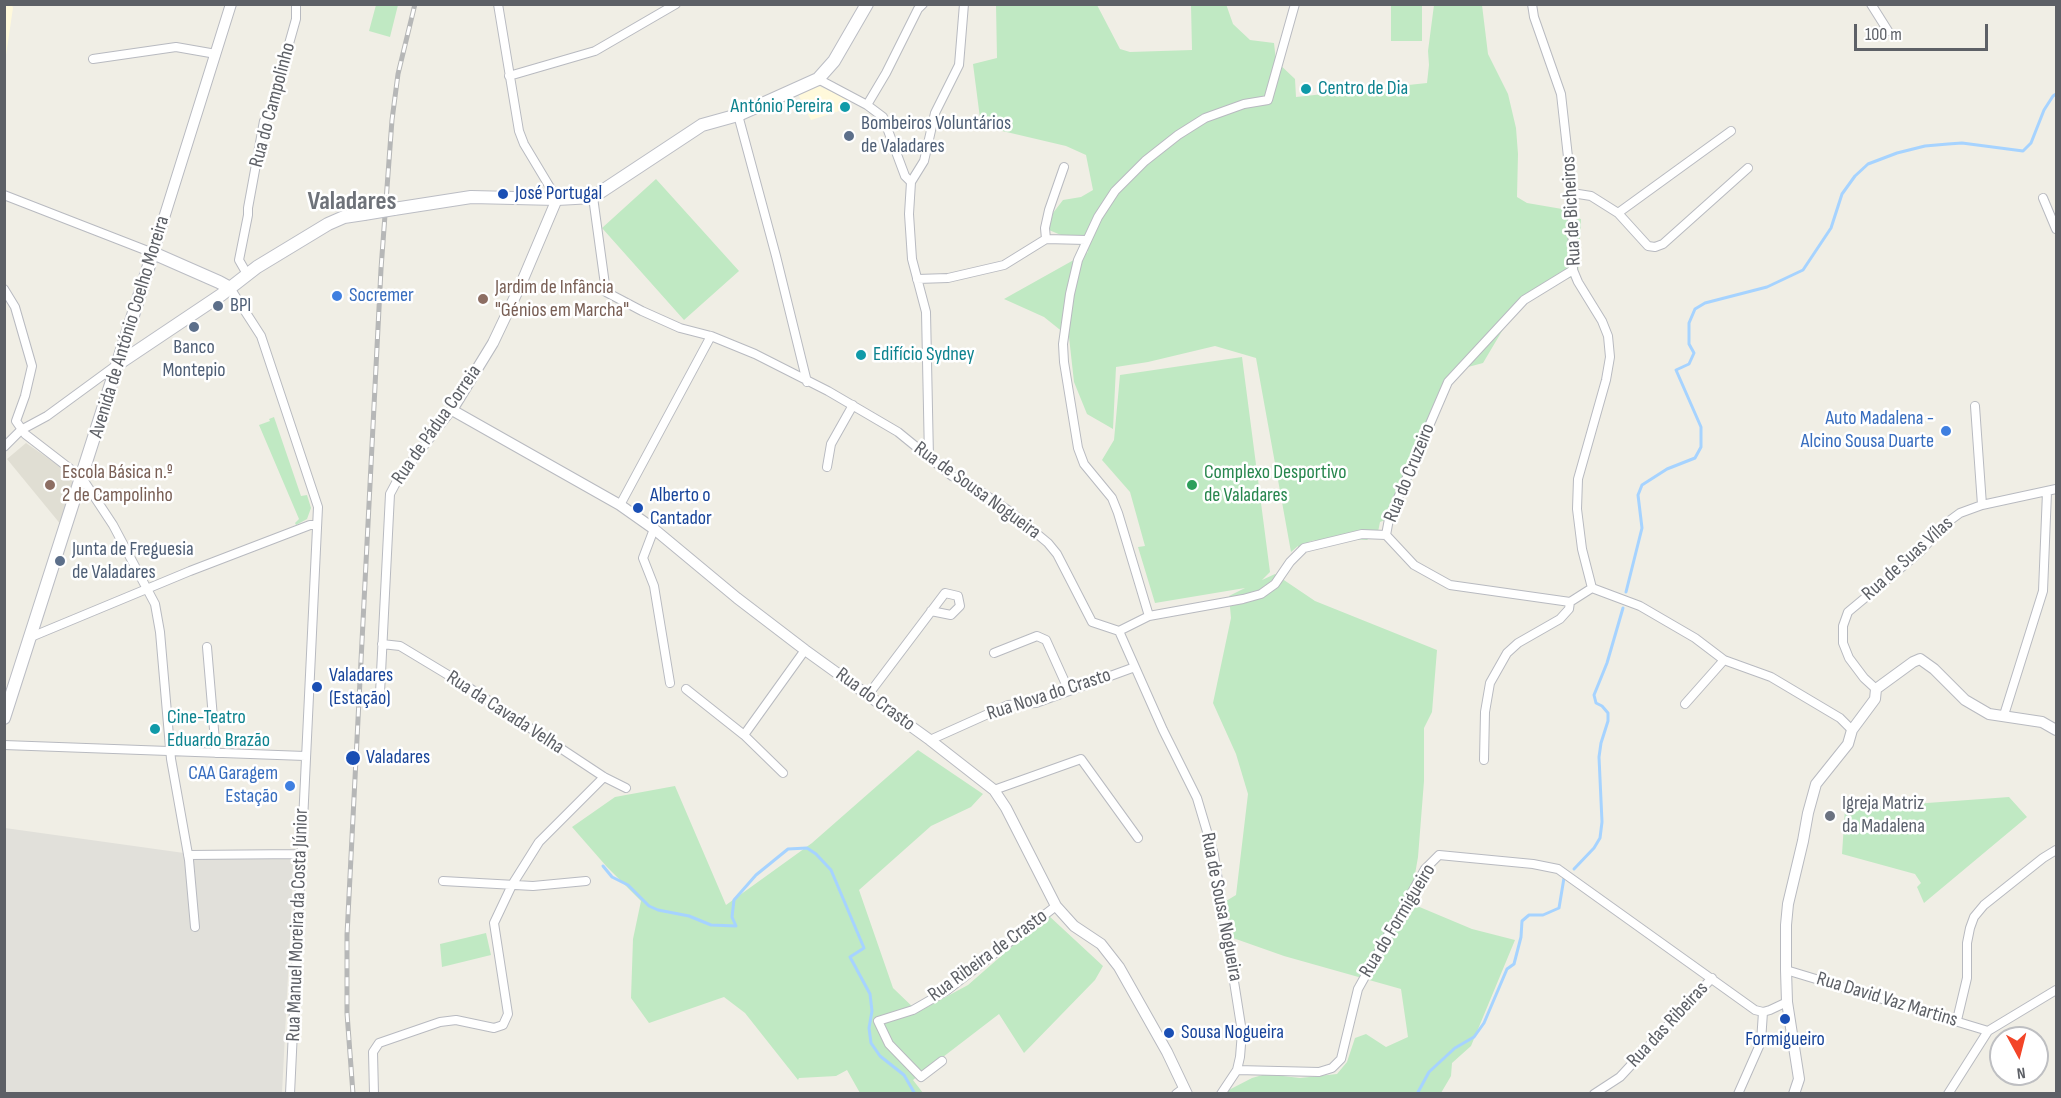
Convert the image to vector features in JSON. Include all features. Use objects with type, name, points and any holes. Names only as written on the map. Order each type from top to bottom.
[{"type":"main road","points":[[118,364],[247,274],[328,224],[344,217],[471,197],[557,199],[593,197],[702,125],[738,114],[818,79],[834,62],[867,4]]},
{"type":"main road","points":[[153,253],[230,288]]},
{"type":"main road","name":"Avenida de António Coelho Moreira","points":[[4,718],[153,253]]},
{"type":"street","name":"Avenida de António Coelho Moreira","points":[[153,253],[231,4]]},
{"type":"street","name":"Rua do Campolinho","points":[[247,274],[239,260],[250,197],[264,121],[270,111],[296,19],[296,4]]},
{"type":"street","points":[[498,4],[519,131],[524,144],[557,199]]},
{"type":"street","points":[[509,76],[595,51],[676,4]]},
{"type":"street","points":[[867,105],[922,4]]},
{"type":"street","points":[[929,458],[926,312],[912,248],[909,214],[911,182],[924,161],[935,113],[959,65],[964,4]]},
{"type":"street","points":[[1149,615],[1112,498],[1084,464],[1078,448],[1063,344],[1065,321],[1078,260],[1098,217],[1115,191],[1145,161],[1178,135],[1205,118],[1225,109],[1269,99],[1295,4]]},
{"type":"street","name":"Rua de Bicheiros","points":[[1532,4],[1534,18],[1561,94],[1572,193],[1573,270],[1608,336],[1610,357],[1606,380],[1578,479],[1578,519],[1582,549],[1592,588]]},
{"type":"street","points":[[1872,4],[1888,31]]},
{"type":"street","points":[[93,58],[176,46],[216,54]]},
{"type":"street","points":[[818,79],[867,105],[883,117],[905,176],[911,182]]},
{"type":"street","points":[[738,114],[807,382]]},
{"type":"street","points":[[1618,213],[1731,131]]},
{"type":"street","points":[[1046,239],[1045,228],[1064,167]]},
{"type":"street","points":[[1572,193],[1591,196],[1618,213],[1648,246],[1655,247],[1663,244],[1748,168]]},
{"type":"street","points":[[4,195],[153,253]]},
{"type":"street","name":"Rua de Sousa Nogueira","points":[[593,197],[606,292],[680,328],[711,336],[755,354],[853,405],[898,432],[952,477],[965,481],[1012,513],[1048,543],[1057,554],[1092,622],[1119,631],[1197,798],[1214,855],[1242,1032],[1237,1070],[1221,1094]]},
{"type":"street","points":[[2043,198],[2056,228]]},
{"type":"street","name":"Rua de Pádua Correia","points":[[380,693],[390,494],[398,479],[452,410],[493,343],[557,199]]},
{"type":"street","points":[[917,279],[948,278],[1004,266],[1046,239],[1086,240]]},
{"type":"street","name":"Rua do Cruzeiro","points":[[1570,602],[1450,585],[1414,566],[1386,535],[1389,519],[1448,382],[1524,300],[1573,270]]},
{"type":"street","points":[[4,288],[15,307],[32,366],[16,421],[21,430],[82,478],[113,525],[155,604],[160,632],[170,752],[188,855],[195,927]]},
{"type":"street","name":"Rua Manuel Moreira da Costa Júnior","points":[[230,288],[261,336],[268,353],[318,507],[290,1094]]},
{"type":"street","points":[[620,505],[711,336]]},
{"type":"street","points":[[4,447],[21,430],[47,416],[118,364]]},
{"type":"street","points":[[827,467],[831,444],[853,405]]},
{"type":"street","points":[[1975,406],[1982,505]]},
{"type":"street","name":"Rua do Crasto","points":[[452,410],[620,505],[654,529],[805,651],[868,694],[994,790],[1006,808],[1056,906],[1074,926],[1101,944],[1119,967],[1182,1092]]},
{"type":"street","name":"Rua de Suas Vílas","points":[[1876,689],[1864,678],[1849,658],[1843,643],[1843,626],[1848,612],[1920,552],[1945,524],[1960,513],[1982,505],[2056,489]]},
{"type":"street","points":[[2004,715],[2043,591],[2047,492]]},
{"type":"street","points":[[31,637],[190,571],[310,525],[317,525]]},
{"type":"street","points":[[654,529],[643,558],[654,586],[670,684]]},
{"type":"street","points":[[1119,631],[1149,615],[1261,594],[1275,584],[1290,562],[1304,548],[1362,534],[1386,535]]},
{"type":"street","points":[[1484,760],[1485,712],[1490,683],[1507,653],[1518,643],[1560,619],[1569,609],[1570,602],[1592,588],[1640,606],[1695,638],[1724,660],[1771,677],[1840,718],[1852,730]]},
{"type":"street","points":[[868,694],[931,611]]},
{"type":"street","points":[[994,653],[1037,636],[1046,640],[1069,691]]},
{"type":"street","name":"Rua da Cavada Velha","points":[[382,644],[400,646],[468,687],[604,777],[626,788]]},
{"type":"street","points":[[207,647],[216,753]]},
{"type":"street","points":[[744,735],[805,651]]},
{"type":"street","points":[[1794,1094],[1798,1072],[1787,1002],[1788,904],[1816,784],[1848,744],[1852,730],[1875,699],[1876,689],[1920,659],[1934,669],[1965,700],[1989,714],[2042,722],[2056,730]]},
{"type":"street","points":[[1685,704],[1724,660]]},
{"type":"street","name":"Rua Nova do Crasto","points":[[930,740],[1008,705],[1036,703],[1135,667]]},
{"type":"street","points":[[686,689],[744,735],[783,773]]},
{"type":"street","points":[[4,745],[305,756]]},
{"type":"street","points":[[994,790],[1081,759],[1138,838]]},
{"type":"street","points":[[374,1094],[373,1052],[379,1043],[440,1022],[456,1020],[494,1028],[503,1025],[508,1014],[494,923],[512,885],[539,842],[604,777]]},
{"type":"street","points":[[1957,1020],[1967,978],[1967,943],[1974,917],[1984,905],[2056,850]]},
{"type":"street","points":[[188,855],[301,854]]},
{"type":"street","name":"Rua do Formigueiro","points":[[1237,1070],[1319,1072],[1332,1068],[1341,1059],[1358,989],[1425,869],[1439,855],[1533,864],[1558,869],[1712,978],[1727,992],[1755,1010],[1763,1012]]},
{"type":"street","points":[[443,881],[533,886],[586,881]]},
{"type":"street","name":"Rua Ribeira de Crasto","points":[[942,1061],[921,1077],[889,1044],[878,1021],[913,1010],[946,991],[1056,906]]},
{"type":"street","name":"Rua David Vaz Martins","points":[[1786,970],[1989,1031]]},
{"type":"street","name":"Rua das Ribeiras","points":[[1594,1094],[1620,1077],[1712,978]]},
{"type":"street","points":[[1997,1026],[2056,990]]},
{"type":"street","points":[[1738,1094],[1761,1042],[1763,1012],[1787,1002]]},
{"type":"street","points":[[1948,1094],[1989,1031]]},
{"type":"shaded area","points":[[5,4],[12,5],[13,8],[5,62]]},
{"type":"shaded area","points":[[816,85],[848,99],[839,102],[839,111],[811,120],[797,92]]},
{"type":"shaded area","name":"Escola Básica n.º 2 de Campolinho","points":[[26,443],[68,472],[72,481],[72,490],[62,526],[7,459]]},
{"type":"shaded area","points":[[5,828],[184,853],[197,858],[294,859],[282,1093],[5,1094]]},
{"type":"green space","points":[[1226,4],[1233,24],[1250,40],[1274,43],[1276,61],[1295,79],[1296,97],[1427,83],[1428,51],[1434,5],[1482,5],[1488,54],[1508,94],[1516,128],[1517,197],[1527,203],[1568,210],[1568,217],[1581,219],[1578,276],[1545,284],[1505,326],[1483,363],[1468,367],[1457,376],[1446,390],[1385,520],[1380,522],[1378,532],[1367,540],[1334,538],[1311,541],[1298,548],[1298,546],[1291,552],[1256,358],[1215,346],[1116,367],[1113,429],[1087,414],[1074,382],[1069,337],[1044,317],[1004,299],[1088,252],[1075,241],[1049,230],[1053,213],[1063,200],[1081,197],[1093,190],[1086,155],[1066,146],[981,126],[973,64],[997,58],[996,5],[1097,5],[1120,49],[1130,52],[1192,50],[1191,5]]},
{"type":"green space","points":[[376,5],[398,5],[390,37],[369,31]]},
{"type":"green space","points":[[1391,5],[1422,5],[1422,41],[1391,41]]},
{"type":"green space","points":[[656,179],[739,271],[684,320],[602,228]]},
{"type":"green space","points":[[1242,357],[1270,572],[1262,580],[1275,574],[1315,601],[1437,650],[1432,712],[1424,728],[1424,781],[1418,857],[1410,903],[1472,929],[1515,940],[1471,1046],[1452,1063],[1451,1076],[1441,1093],[1223,1093],[1252,1078],[1266,1074],[1300,1078],[1337,1074],[1347,1062],[1355,1038],[1366,1034],[1386,1047],[1408,1037],[1401,989],[1284,956],[1233,938],[1226,901],[1236,895],[1248,794],[1236,754],[1213,703],[1231,618],[1229,596],[1245,588],[1155,603],[1138,547],[1145,546],[1130,492],[1102,460],[1114,440],[1120,375]]},
{"type":"green space","points":[[274,417],[301,496],[307,495],[311,508],[307,519],[296,525],[299,519],[259,425]]},
{"type":"green space","points":[[918,750],[983,794],[971,807],[931,826],[859,890],[893,988],[918,1012],[968,985],[1048,915],[1103,966],[1095,980],[1024,1053],[999,1014],[913,1080],[923,1093],[860,1093],[847,1070],[836,1076],[799,1078],[798,1080],[745,1013],[724,997],[649,1023],[631,998],[633,939],[641,901],[572,827],[615,797],[675,786],[726,905],[812,843]]},
{"type":"green space","points":[[2009,797],[2027,817],[1924,903],[1917,887],[1921,883],[1915,874],[1842,854],[1845,809]]},
{"type":"green space","points":[[486,933],[491,955],[442,967],[440,944]]},
{"type":"waterway","points":[[1626,592],[1642,528],[1638,495],[1642,485],[1667,469],[1695,458],[1701,447],[1701,427],[1676,370],[1689,364],[1694,353],[1689,344],[1689,323],[1695,309],[1705,303],[1767,287],[1803,270],[1831,228],[1842,194],[1855,176],[1868,164],[1897,153],[1925,146],[1948,144],[1962,143],[2023,151],[2031,143],[2044,110],[2056,94]]},
{"type":"waterway","points":[[1574,869],[1594,848],[1600,838],[1602,822],[1599,757],[1608,713],[1596,703],[1594,695],[1607,663],[1623,608]]},
{"type":"waterway","points":[[603,866],[612,877],[628,885],[649,906],[689,916],[711,925],[736,926],[732,917],[734,900],[756,875],[788,849],[807,848],[816,854],[831,870],[864,948],[850,957],[870,994],[871,1043],[880,1056],[904,1075],[915,1094]]},
{"type":"waterway","points":[[1417,1094],[1429,1072],[1455,1048],[1474,1037],[1484,1023],[1507,969],[1514,964],[1521,937],[1522,921],[1529,915],[1543,915],[1559,908],[1564,878]]},
{"type":"railway","points":[[353,1094],[347,1013],[347,935],[381,269],[392,120],[398,74],[415,4]]},
{"type":"place","name":"Centro de Dia","points":[[1306,89]]},
{"type":"place","name":"António Pereira","points":[[845,107]]},
{"type":"place","name":"Bombeiros Voluntários de Valadares","points":[[849,136]]},
{"type":"place","name":"José Portugal","points":[[503,194]]},
{"type":"place","name":"Socremer","points":[[337,296]]},
{"type":"place","name":"Jardim de Infância \"Génios em Marcha\"","points":[[483,299]]},
{"type":"place","name":"BPI","points":[[218,306]]},
{"type":"place","name":"Banco Montepio","points":[[194,327]]},
{"type":"place","name":"Edifício Sydney","points":[[861,355]]},
{"type":"place","name":"Auto Madalena - Alcino Sousa Duarte","points":[[1946,431]]},
{"type":"place","name":"Escola Básica n.º 2 de Campolinho","points":[[50,485]]},
{"type":"place","name":"Complexo Desportivo de Valadares","points":[[1192,485]]},
{"type":"place","name":"Alberto o Cantador","points":[[638,508]]},
{"type":"place","name":"Junta de Freguesia de Valadares","points":[[60,561]]},
{"type":"place","name":"Valadares (Estação)","points":[[317,687]]},
{"type":"place","name":"Cine-Teatro Eduardo Brazão","points":[[155,729]]},
{"type":"place","name":"Valadares","points":[[353,758]]},
{"type":"place","name":"CAA Garagem Estação","points":[[290,786]]},
{"type":"place","name":"Igreja Matriz da Madalena","points":[[1830,816]]},
{"type":"place","name":"Formigueiro","points":[[1785,1019]]},
{"type":"place","name":"Sousa Nogueira","points":[[1169,1033]]},
{"type":"district","name":"Valadares","points":[[352,202]]}]
